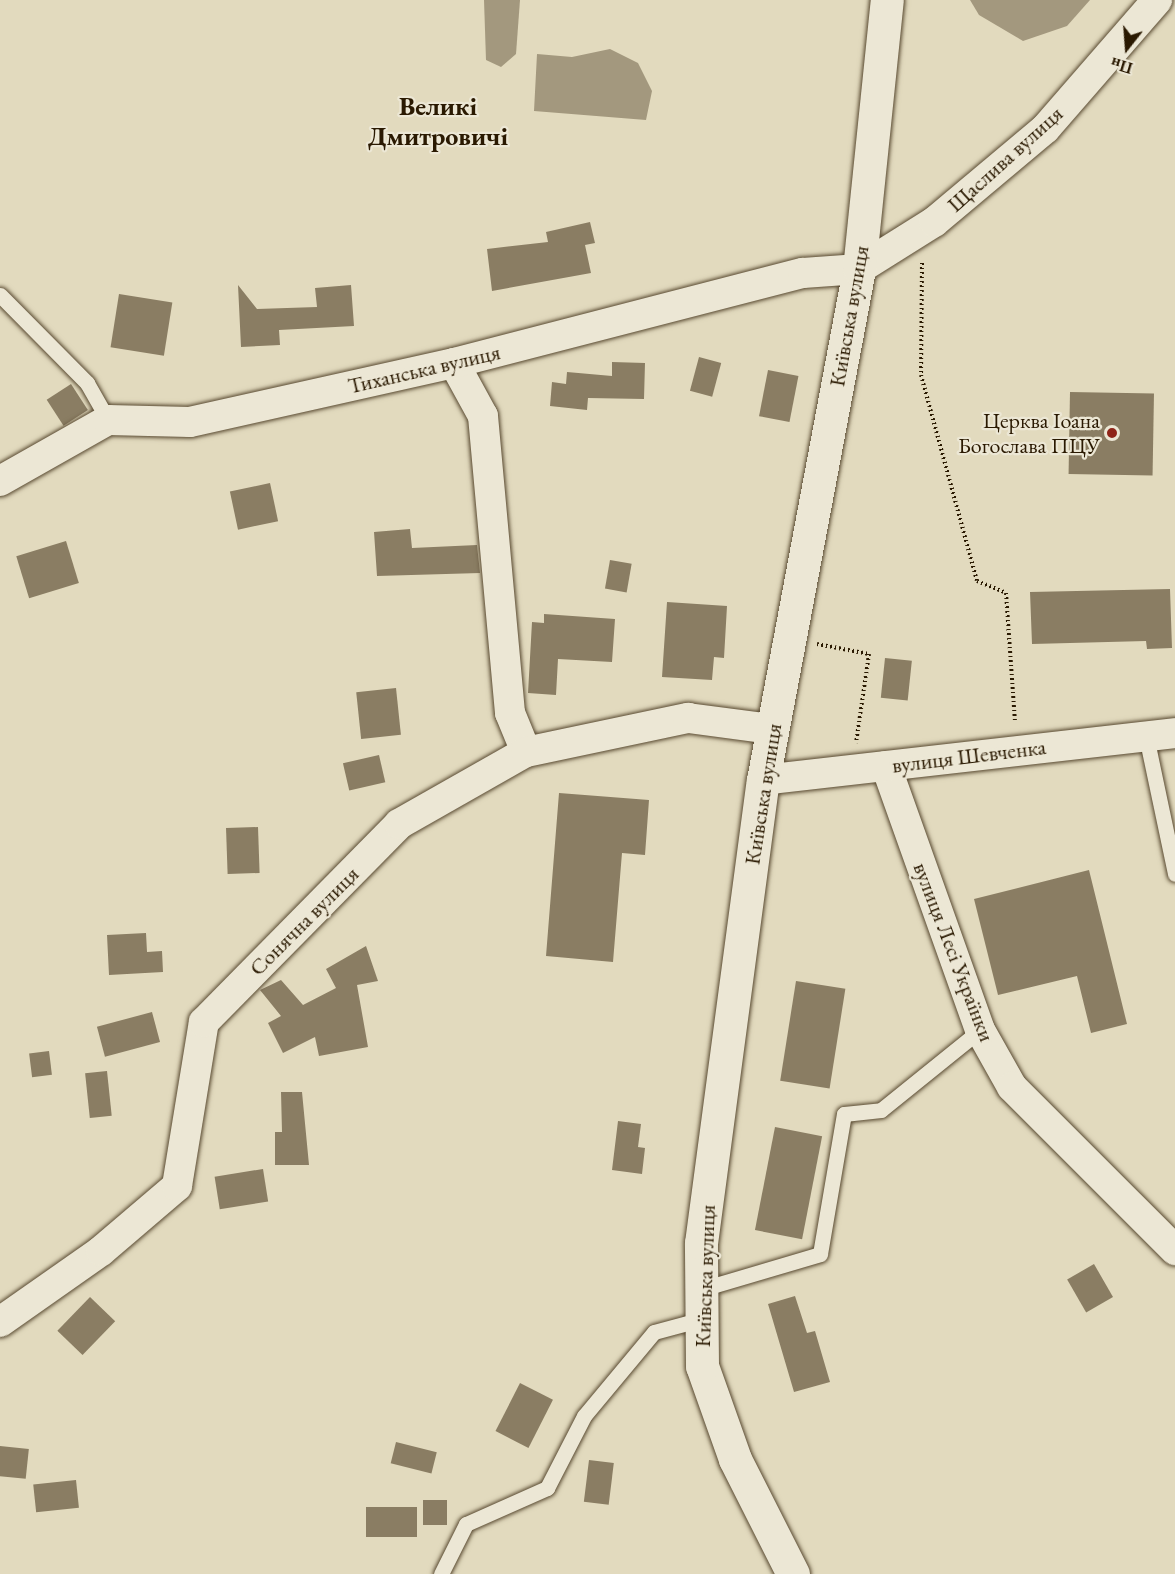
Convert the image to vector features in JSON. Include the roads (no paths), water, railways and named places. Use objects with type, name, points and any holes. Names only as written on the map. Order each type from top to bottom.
[{"type":"main road","name":"Київська вулиця","points":[[794,1574],[735,1459],[702,1366],[701,1243],[762,780],[859,269],[887,0]]},
{"type":"street","name":"Щаслива вулиця","points":[[859,269],[934,222],[1045,129],[1157,0]]},
{"type":"street","name":"Тиханська вулиця","points":[[108,420],[190,423],[454,363],[804,273],[859,269]]},
{"type":"street","points":[[454,363],[483,416],[510,713],[526,752]]},
{"type":"street","points":[[0,481],[108,420]]},
{"type":"street","name":"Сонячна вулиця","points":[[0,1322],[101,1251],[177,1186],[204,1022],[399,824],[526,752],[688,718],[772,729]]},
{"type":"street","name":"вулиця Шевченка","points":[[762,780],[1175,733]]},
{"type":"street","name":"вулиця Лесі Українки","points":[[886,766],[980,1030],[1012,1087],[1175,1250]]},
{"type":"lane","points":[[0,295],[87,383],[108,420]]},
{"type":"lane","points":[[1146,736],[1169,826],[1175,874]]},
{"type":"lane","points":[[441,1574],[466,1524],[548,1488],[584,1416],[654,1332],[702,1304],[820,1254],[844,1113],[881,1110],[980,1030]]},
{"type":"place","name":"Церква Іоана Богослава ПЦУ","points":[[1112,433]]},
{"type":"district","name":"Великі Дмитровичі","points":[[438,122]]}]
